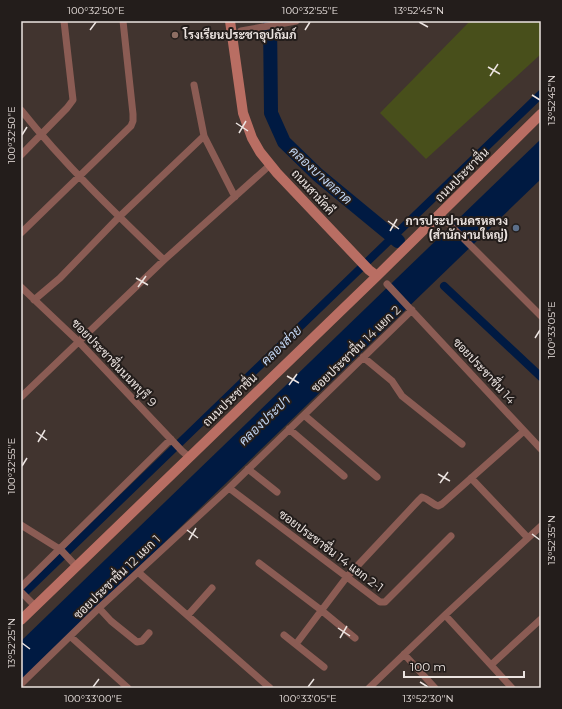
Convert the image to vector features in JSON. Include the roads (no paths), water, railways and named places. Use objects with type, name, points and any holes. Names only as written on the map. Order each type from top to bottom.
[{"type":"main road","name":"ถนนสามัคคี","points":[[230,21],[243,114],[252,138],[270,165],[373,273]]},
{"type":"main road","name":"ถนนประชาชื่น","points":[[21,619],[31,602],[74,563],[373,273],[440,215],[541,114]]},
{"type":"street","points":[[21,155],[68,108],[73,100],[64,21]]},
{"type":"street","points":[[21,233],[131,126],[133,121],[123,21]]},
{"type":"street","points":[[241,31],[296,21]]},
{"type":"street","points":[[194,85],[204,136],[235,197]]},
{"type":"street","points":[[21,110],[41,135],[78,176],[164,260]]},
{"type":"street","points":[[34,300],[60,278],[119,217],[204,136]]},
{"type":"street","points":[[21,397],[164,260],[270,165]]},
{"type":"street","points":[[440,215],[541,316]]},
{"type":"street","name":"ซอยประชาชื่น 14","points":[[387,284],[541,449]]},
{"type":"street","name":"ซอยประชาชื่นนนทบุรี 9","points":[[21,287],[79,342],[185,454]]},
{"type":"street","name":"ซอยประชาชื่น 14 แยก 2","points":[[229,488],[411,309]]},
{"type":"street","points":[[363,357],[392,381],[402,396],[462,444]]},
{"type":"street","points":[[304,415],[377,477]]},
{"type":"street","points":[[289,429],[344,476]]},
{"type":"street","points":[[296,644],[346,578],[422,497],[438,506],[524,430]]},
{"type":"street","points":[[21,587],[172,440]]},
{"type":"street","points":[[248,469],[277,492]]},
{"type":"street","points":[[471,478],[528,538]]},
{"type":"street","name":"ซอยประชาชื่น 12 แยก 1","points":[[21,684],[71,637],[99,608],[229,488]]},
{"type":"street","name":"ซอยประชาชื่น 14 แยก 2-1","points":[[229,488],[346,578],[380,602],[385,602],[451,536]]},
{"type":"street","points":[[21,525],[60,549],[74,563]]},
{"type":"street","points":[[369,688],[541,526]]},
{"type":"street","points":[[259,563],[322,610],[355,638]]},
{"type":"street","points":[[138,572],[270,688]]},
{"type":"street","points":[[188,615],[212,588]]},
{"type":"street","points":[[21,592],[31,602]]},
{"type":"street","points":[[99,608],[137,642],[142,641],[149,633]]},
{"type":"street","points":[[445,615],[512,688]]},
{"type":"street","points":[[491,665],[541,619]]},
{"type":"street","points":[[284,635],[324,667]]},
{"type":"street","points":[[71,637],[128,688]]},
{"type":"street","points":[[404,654],[435,688]]},
{"type":"water","name":"คลองประปา","points":[[541,139],[541,179],[21,681],[21,641]]},
{"type":"waterway","name":"คลองบางตลาด","points":[[270,21],[271,113],[284,142],[318,175],[398,241]]},
{"type":"waterway","name":"คลองส่วย","points":[[21,596],[541,94]]},
{"type":"waterway","name":"คลองบางตลาด","points":[[444,286],[541,377]]},
{"type":"place","name":"โรงเรียนประชาอุปถัมภ์","points":[[175,35]]},
{"type":"place","name":"การประปานครหลวง (สำนักงานใหญ่)","points":[[516,228]]}]
